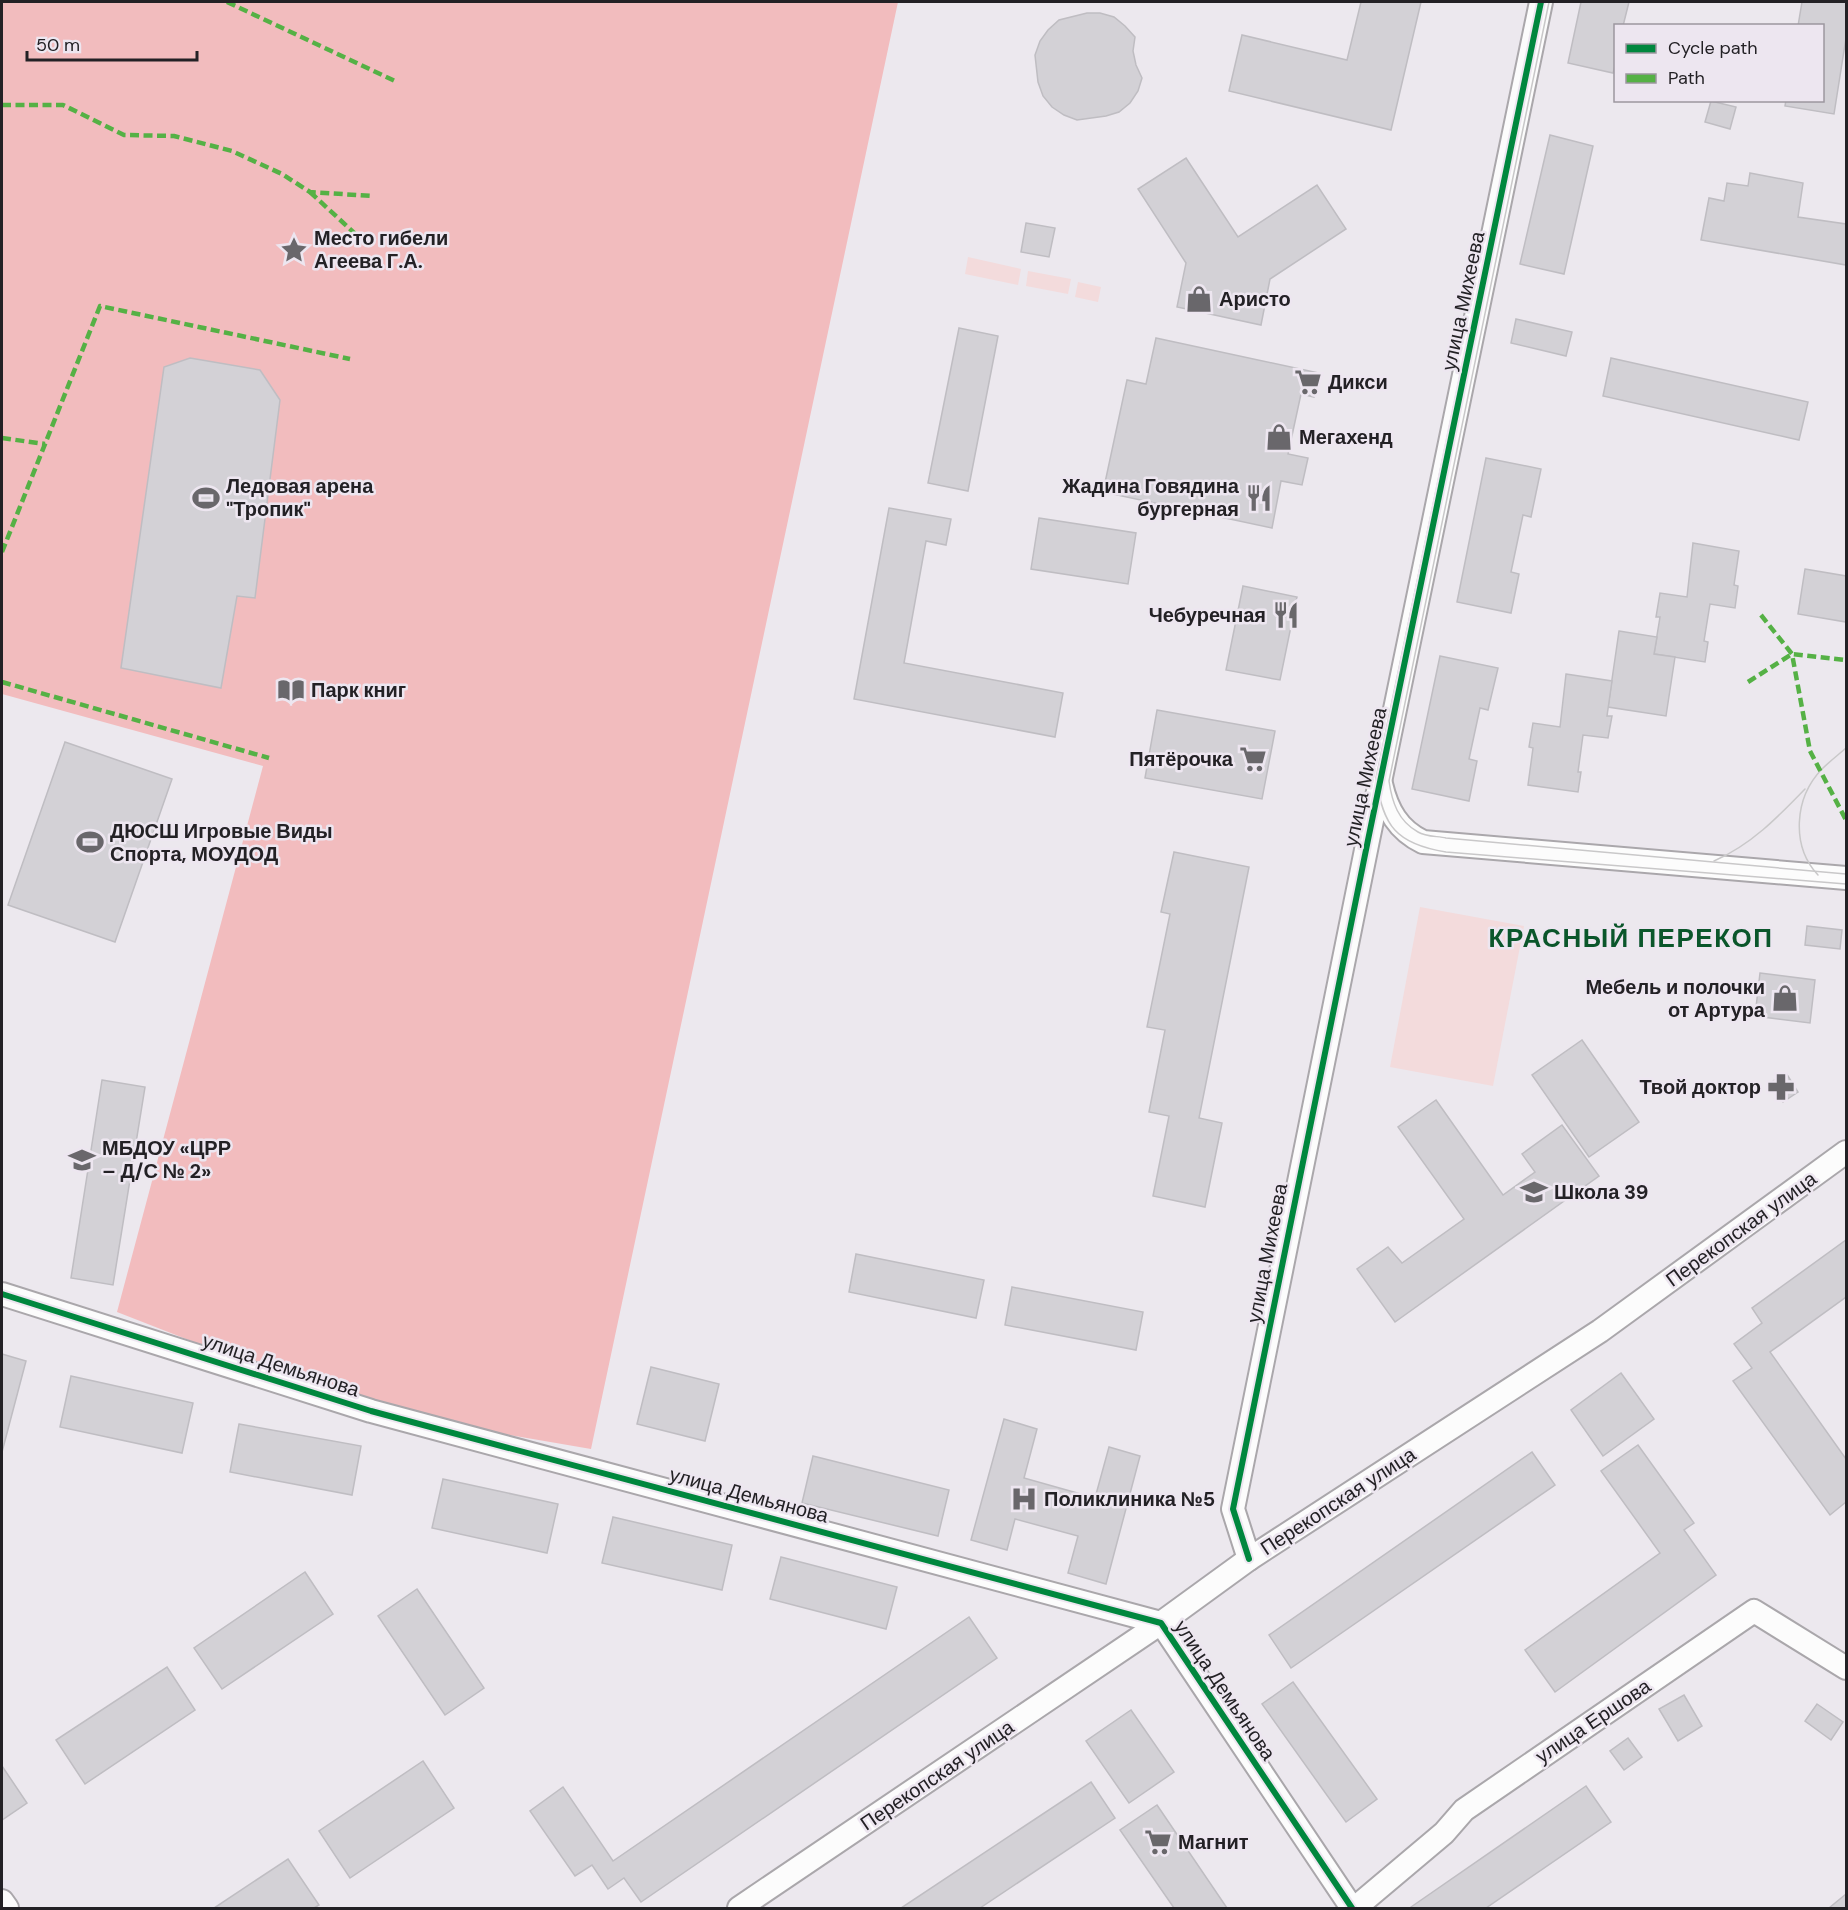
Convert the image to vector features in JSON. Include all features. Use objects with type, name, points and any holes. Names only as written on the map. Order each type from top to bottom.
[{"type":"street","name":"улица Михеева","points":[[1249,1559],[1233,1509],[1541,2]]},
{"type":"street","points":[[1380,781],[1390,813],[1402,828],[1423,842],[1846,878]]},
{"type":"street","name":"Перекопская улица","points":[[739,1908],[1161,1623],[1249,1559],[1600,1331],[1846,1152]]},
{"type":"street","name":"улица Демьянова","points":[[2,1294],[371,1411],[1161,1623],[1354,1908]]},
{"type":"street","name":"улица Ершова","points":[[1354,1908],[1444,1833],[1464,1810],[1754,1611],[1846,1668]]},
{"type":"street","points":[[2,1900],[7,1908]]},
{"type":"shaded area","points":[[2,2],[898,2],[591,1449],[371,1411],[117,1312],[263,766],[2,694]]},
{"type":"shaded area","points":[[968,257],[1021,269],[1018,285],[965,274]]},
{"type":"shaded area","points":[[1028,271],[1071,279],[1068,294],[1026,286]]},
{"type":"shaded area","points":[[1078,282],[1101,287],[1098,302],[1075,297]]},
{"type":"shaded area","points":[[1420,907],[1524,926],[1493,1086],[1390,1067]]},
{"type":"building","points":[[1361,2],[1421,2],[1391,130],[1229,91],[1242,35],[1347,60]]},
{"type":"building","points":[[1581,2],[1629,2],[1624,24],[1614,24],[1613,73],[1568,63]]},
{"type":"building","points":[[1802,2],[1846,2],[1846,38],[1834,114],[1785,106],[1786,102],[1824,102],[1824,24],[1798,24]]},
{"type":"building","points":[[1087,13],[1100,13],[1114,17],[1135,37],[1133,51],[1142,78],[1138,91],[1130,103],[1119,112],[1077,120],[1052,107],[1043,96],[1038,82],[1035,55],[1040,41],[1059,20]]},
{"type":"building","points":[[1711,102],[1736,107],[1730,129],[1705,122]]},
{"type":"building","points":[[1550,135],[1593,146],[1564,274],[1520,264]]},
{"type":"building","points":[[1186,158],[1238,237],[1317,185],[1346,229],[1270,279],[1261,325],[1177,307],[1186,263],[1138,189]]},
{"type":"building","points":[[1750,173],[1803,183],[1798,217],[1846,224],[1846,265],[1701,240],[1709,198],[1724,201],[1727,183],[1748,186]]},
{"type":"building","points":[[1026,223],[1055,228],[1049,257],[1021,252]]},
{"type":"building","points":[[1516,319],[1572,332],[1566,356],[1511,343]]},
{"type":"building","points":[[959,328],[998,336],[968,491],[928,483]]},
{"type":"building","points":[[1156,338],[1319,373],[1314,397],[1301,394],[1288,454],[1308,458],[1302,485],[1281,481],[1272,528],[1103,492],[1127,380],[1146,384]]},
{"type":"building","name":"Ледовая арена \"Тропик\"","points":[[190,358],[260,370],[280,400],[255,598],[237,596],[221,688],[121,668],[164,367]]},
{"type":"building","points":[[1611,358],[1808,402],[1799,440],[1603,396]]},
{"type":"building","points":[[1486,458],[1541,469],[1531,517],[1523,515],[1511,572],[1519,574],[1511,613],[1457,602]]},
{"type":"building","points":[[889,508],[951,519],[946,545],[926,541],[904,663],[1063,693],[1055,737],[854,699]]},
{"type":"building","points":[[1039,518],[1136,533],[1128,584],[1031,569]]},
{"type":"building","points":[[1693,543],[1739,551],[1734,585],[1738,586],[1735,608],[1710,604],[1704,641],[1708,642],[1705,662],[1654,654],[1660,617],[1656,617],[1660,593],[1687,597]]},
{"type":"building","points":[[1805,569],[1846,576],[1846,622],[1798,614]]},
{"type":"building","points":[[1243,586],[1297,597],[1280,680],[1226,670]]},
{"type":"building","points":[[1619,631],[1657,637],[1654,654],[1675,657],[1666,716],[1608,707]]},
{"type":"building","points":[[1440,656],[1498,668],[1488,710],[1480,708],[1469,759],[1477,761],[1469,801],[1412,789]]},
{"type":"building","points":[[1566,674],[1612,681],[1607,716],[1612,716],[1608,738],[1583,735],[1578,792],[1528,785],[1533,748],[1529,747],[1533,723],[1560,727]]},
{"type":"building","points":[[1157,710],[1275,731],[1262,799],[1145,778]]},
{"type":"building","name":"ДЮСШ Игровые Виды Спорта, МОУДОД","points":[[65,742],[172,779],[115,942],[8,905]]},
{"type":"building","points":[[1174,852],[1249,867],[1199,1118],[1222,1123],[1205,1207],[1153,1196],[1169,1116],[1149,1112],[1165,1030],[1147,1027],[1170,914],[1161,912]]},
{"type":"building","points":[[1807,926],[1842,930],[1840,949],[1805,945]]},
{"type":"building","name":"Мебель и полочки от Артура","points":[[1760,973],[1815,980],[1810,1023],[1755,1016]]},
{"type":"building","points":[[1582,1040],[1639,1122],[1589,1157],[1532,1075]]},
{"type":"building","points":[[1786,1073],[1798,1092],[1783,1102],[1770,1083]]},
{"type":"building","points":[[102,1080],[145,1087],[113,1285],[71,1278]]},
{"type":"building","points":[[1436,1100],[1503,1195],[1535,1172],[1522,1154],[1562,1125],[1599,1176],[1395,1322],[1357,1269],[1388,1247],[1402,1263],[1464,1219],[1398,1127]]},
{"type":"building","points":[[1846,1240],[1846,1297],[1770,1352],[1846,1459],[1846,1502],[1830,1515],[1733,1381],[1752,1368],[1734,1344],[1762,1323],[1752,1308]]},
{"type":"building","points":[[856,1254],[984,1280],[976,1318],[849,1292]]},
{"type":"building","points":[[1012,1287],[1143,1312],[1136,1350],[1005,1325]]},
{"type":"building","points":[[2,1354],[26,1361],[2,1452]]},
{"type":"building","points":[[651,1367],[719,1384],[705,1441],[637,1424]]},
{"type":"building","points":[[1621,1373],[1654,1419],[1603,1456],[1571,1410]]},
{"type":"building","points":[[71,1376],[193,1403],[182,1453],[60,1427]]},
{"type":"building","points":[[1004,1419],[1037,1429],[1024,1478],[1095,1498],[1109,1447],[1140,1456],[1106,1584],[1068,1573],[1078,1536],[1015,1519],[1007,1550],[971,1540]]},
{"type":"building","points":[[239,1424],[361,1446],[352,1495],[230,1472]]},
{"type":"building","points":[[1638,1445],[1694,1523],[1684,1530],[1716,1575],[1555,1692],[1525,1650],[1660,1553],[1601,1471]]},
{"type":"building","points":[[1532,1452],[1555,1485],[1291,1668],[1269,1635]]},
{"type":"building","points":[[813,1456],[949,1490],[938,1536],[802,1503]]},
{"type":"building","points":[[443,1479],[558,1504],[547,1553],[432,1528]]},
{"type":"building","points":[[613,1517],[732,1545],[722,1590],[602,1563]]},
{"type":"building","points":[[781,1557],[897,1587],[886,1629],[770,1599]]},
{"type":"building","points":[[305,1572],[333,1614],[222,1689],[194,1648]]},
{"type":"building","points":[[417,1589],[484,1688],[445,1715],[378,1616]]},
{"type":"building","points":[[969,1617],[997,1658],[641,1902],[624,1878],[608,1889],[592,1865],[575,1876],[530,1811],[563,1787],[613,1861]]},
{"type":"building","points":[[167,1667],[195,1710],[85,1784],[56,1740]]},
{"type":"building","points":[[1293,1682],[1377,1799],[1346,1822],[1262,1704]]},
{"type":"building","points":[[1684,1695],[1702,1726],[1678,1741],[1659,1709]]},
{"type":"building","points":[[1817,1704],[1843,1722],[1831,1740],[1805,1721]]},
{"type":"building","points":[[1131,1710],[1174,1772],[1129,1803],[1086,1741]]},
{"type":"building","points":[[1628,1738],[1642,1757],[1624,1770],[1610,1751]]},
{"type":"building","points":[[423,1761],[454,1808],[350,1878],[319,1831]]},
{"type":"building","points":[[2,1766],[27,1803],[2,1820]]},
{"type":"building","points":[[1091,1782],[1115,1818],[980,1908],[901,1908]]},
{"type":"building","points":[[1586,1786],[1611,1822],[1486,1908],[1411,1907]]},
{"type":"building","points":[[1157,1805],[1227,1908],[1174,1908],[1120,1830]]},
{"type":"building","points":[[288,1859],[319,1905],[314,1908],[214,1908]]},
{"type":"building","points":[[1846,1894],[1846,1908],[1829,1908]]},
{"type":"tram line","points":[[1538,2],[1376,778],[1383,809],[1395,830],[1404,838],[1415,844],[1446,852],[1846,884]]},
{"type":"tram line","points":[[1549,2],[1389,781],[1394,803],[1401,817],[1411,828],[1428,836],[1846,874]]},
{"type":"tram line","points":[[1818,875],[1803,850],[1799,822],[1801,808],[1813,781],[1822,769],[1846,748]]},
{"type":"tram line","points":[[1714,861],[1752,839],[1805,789]]},
{"type":"marked path","points":[[227,2],[397,82]]},
{"type":"marked path","points":[[2,105],[63,105],[124,135],[174,136],[232,151],[282,174],[310,192],[372,196]]},
{"type":"marked path","points":[[310,192],[364,242]]},
{"type":"marked path","points":[[2,552],[100,306],[350,359]]},
{"type":"marked path","points":[[2,438],[45,444]]},
{"type":"marked path","points":[[1761,615],[1792,654],[1810,751],[1846,820]]},
{"type":"marked path","points":[[1748,682],[1792,654],[1846,660]]},
{"type":"marked path","points":[[2,682],[269,758]]},
{"type":"cycle path","points":[[1249,1559],[1233,1509],[1541,2]]},
{"type":"cycle path","points":[[2,1294],[371,1411],[1161,1623],[1352,1908]]},
{"type":"place","name":"Место гибели Агеева Г.А.","points":[[294,250]]},
{"type":"place","name":"Аристо","points":[[1199,299]]},
{"type":"place","name":"Дикси","points":[[1308,382]]},
{"type":"place","name":"Мегахенд","points":[[1279,437]]},
{"type":"place","name":"Ледовая арена \"Тропик\"","points":[[206,498]]},
{"type":"place","name":"Жадина Говядина бургерная","points":[[1259,498]]},
{"type":"place","name":"Чебуречная","points":[[1286,615]]},
{"type":"place","name":"Парк книг","points":[[291,690]]},
{"type":"place","name":"Пятёрочка","points":[[1253,759]]},
{"type":"place","name":"ДЮСШ Игровые Виды Спорта, МОУДОД","points":[[90,842]]},
{"type":"place","name":"Мебель и полочки от Артура","points":[[1785,998]]},
{"type":"place","name":"Твой доктор","points":[[1781,1087]]},
{"type":"place","name":"МБДОУ «ЦРР – Д/С № 2»","points":[[82,1160]]},
{"type":"place","name":"Школа 39","points":[[1534,1192]]},
{"type":"place","name":"Поликлиника №5","points":[[1024,1499]]},
{"type":"place","name":"Магнит","points":[[1158,1842]]},
{"type":"district","name":"КРАСНЫЙ ПЕРЕКОП","points":[[1631,938]]}]
